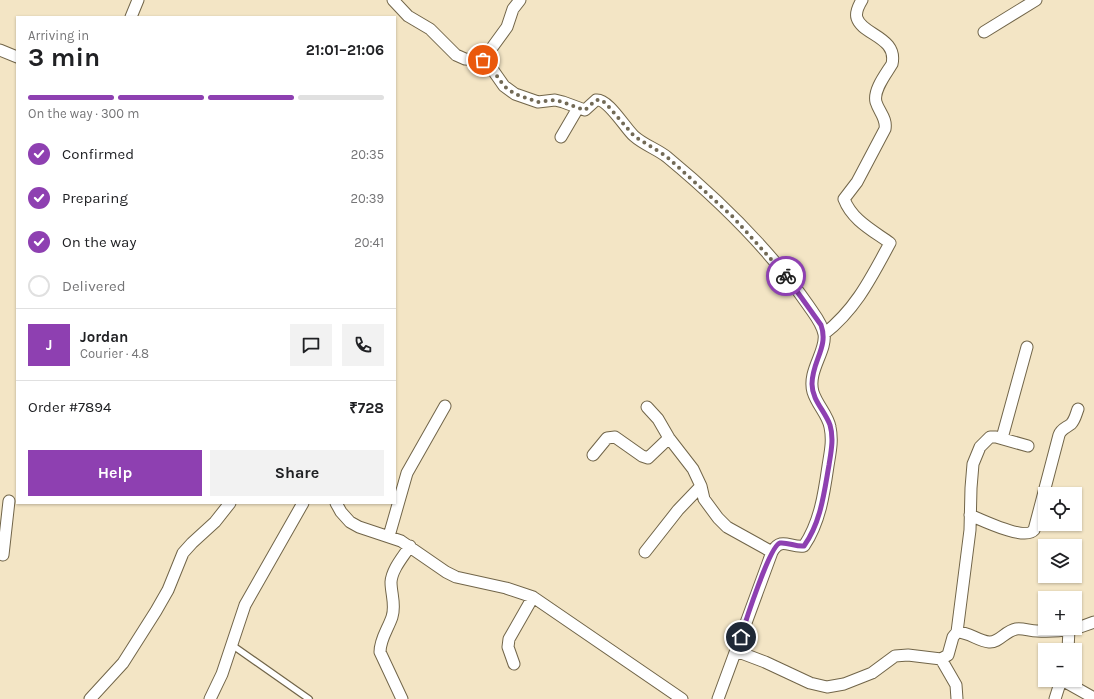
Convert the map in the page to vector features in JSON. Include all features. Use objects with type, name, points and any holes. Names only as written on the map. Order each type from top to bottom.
[{"type":"street","points":[[131,16],[138,0]]},
{"type":"street","points":[[393,0],[408,16],[430,29],[456,55],[465,59],[483,60],[490,66],[504,86],[515,94],[538,102],[555,100],[585,110],[596,100],[602,100],[634,136],[666,156],[733,217],[792,282],[821,325],[824,334],[822,347],[814,369],[812,383],[813,392],[830,426],[832,441],[824,500],[813,532],[804,546],[779,543],[772,552],[718,699]]},
{"type":"street","points":[[483,60],[507,27],[513,9],[520,0]]},
{"type":"street","points":[[824,334],[837,324],[864,291],[890,243],[857,219],[848,210],[844,199],[856,182],[885,129],[886,122],[876,101],[876,93],[892,64],[893,58],[892,53],[884,41],[861,24],[857,19],[856,13],[862,0]]},
{"type":"street","points":[[984,32],[1036,0]]},
{"type":"street","points":[[0,50],[16,57]]},
{"type":"street","points":[[561,137],[578,108]]},
{"type":"street","points":[[1002,438],[1027,347]]},
{"type":"street","points":[[389,536],[407,472],[444,406]]},
{"type":"street","points":[[647,406],[658,419],[668,438],[693,469],[701,486],[704,499],[718,518],[727,527],[772,552]]},
{"type":"street","points":[[970,515],[1005,529],[1027,534],[1031,533],[1034,530],[1059,435],[1064,428],[1073,421],[1078,408]]},
{"type":"street","points":[[593,455],[607,438],[614,437],[642,456],[648,458],[668,438]]},
{"type":"street","points":[[736,651],[765,662],[810,683],[827,686],[844,684],[872,674],[895,656],[908,655],[941,659],[948,655],[953,637],[957,632],[970,530],[971,488],[974,464],[980,447],[990,437],[1002,438],[1028,446]]},
{"type":"street","points":[[645,552],[678,510],[701,486]]},
{"type":"street","points":[[3,555],[9,500]]},
{"type":"street","points":[[90,699],[123,663],[168,590],[183,553],[214,522],[229,504]]},
{"type":"street","points":[[210,699],[222,674],[246,605],[301,504]]},
{"type":"street","points":[[337,504],[350,522],[368,531],[389,536],[410,546],[446,572],[456,577],[506,588],[534,597],[682,699]]},
{"type":"street","points":[[402,699],[380,652],[380,645],[392,617],[394,602],[391,580],[393,573],[410,546]]},
{"type":"street","points":[[514,664],[508,647],[509,639],[534,597]]},
{"type":"street","points":[[1082,627],[1094,622]]},
{"type":"street","points":[[957,632],[966,633],[988,642],[995,642],[1014,629],[1021,628],[1038,631]]},
{"type":"street","points":[[941,659],[956,685],[956,699]]},
{"type":"street","points":[[1055,699],[1059,687]]},
{"type":"street","points":[[1074,687],[1094,698]]},
{"type":"lane","points":[[232,645],[309,699]]},
{"type":"way so far","points":[[483,60],[490,66],[504,86],[515,94],[526,99],[538,102],[555,100],[585,110],[596,100],[602,100],[634,136],[666,156],[733,217],[786,276]]},
{"type":"route","points":[[741,637],[767,564],[776,546],[779,543],[800,547],[804,546],[813,532],[824,500],[832,441],[830,426],[813,392],[812,383],[814,369],[822,347],[824,334],[821,325],[792,282],[786,276]]}]
